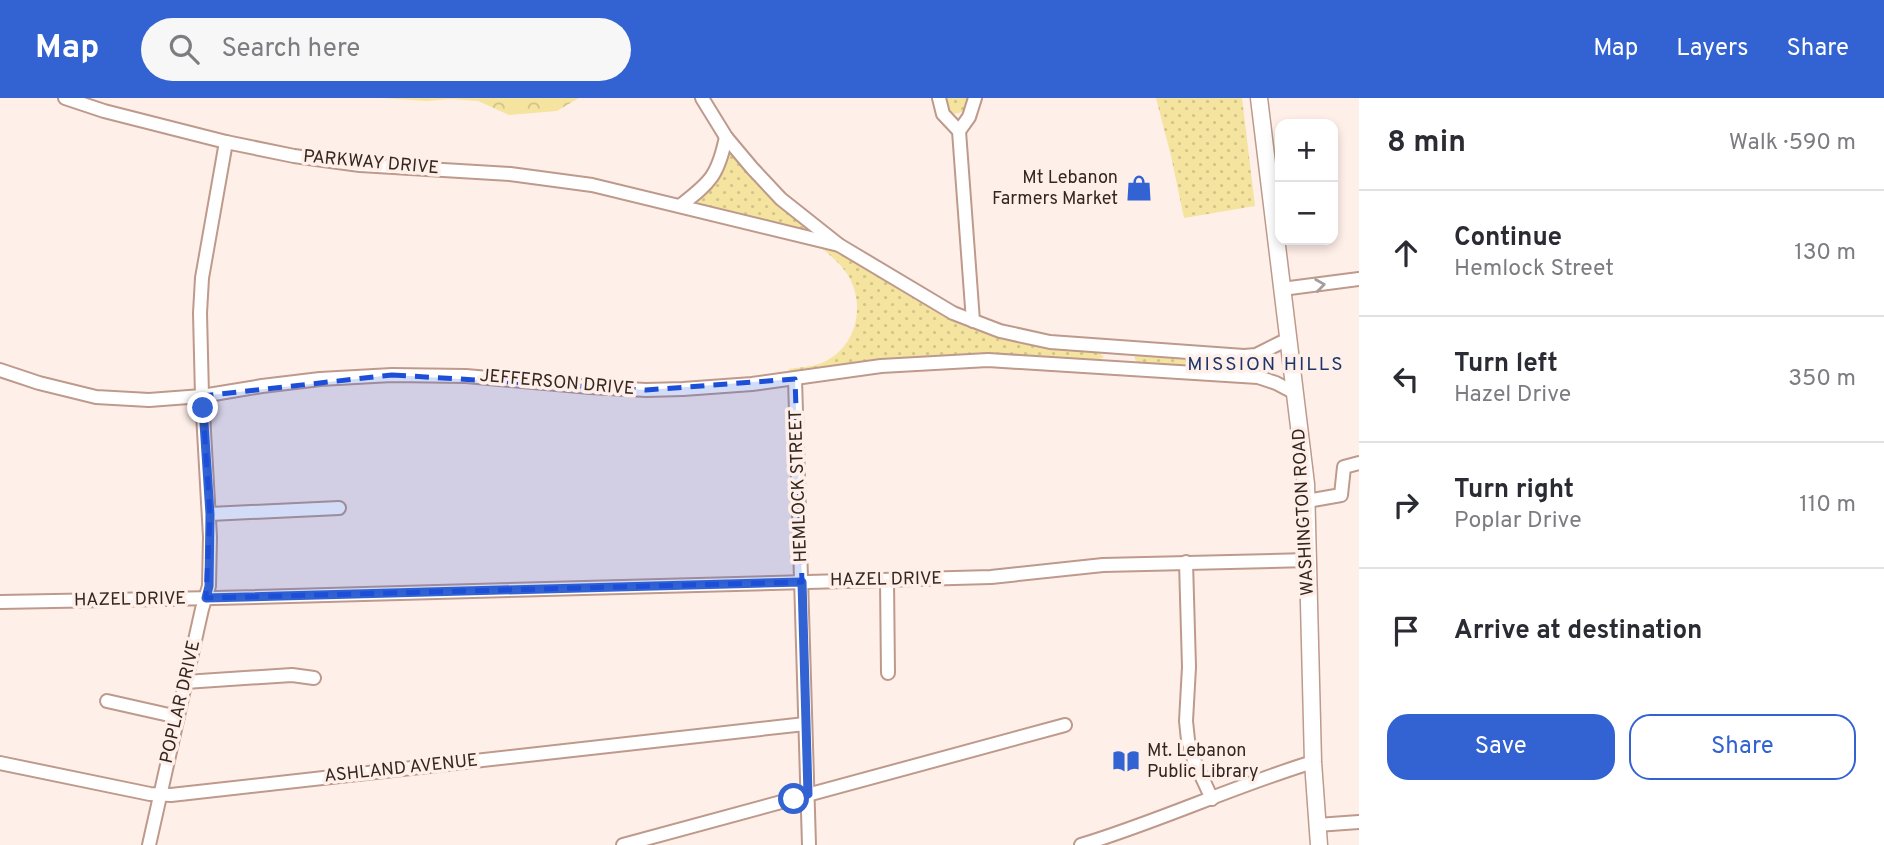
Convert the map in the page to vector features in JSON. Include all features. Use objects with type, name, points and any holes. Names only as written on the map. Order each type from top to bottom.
[{"type":"main road","name":"WASHINGTON ROAD","points":[[1259,98],[1304,460],[1318,845]]},
{"type":"street","name":"PARKWAY DRIVE","points":[[65,98],[104,111],[293,156],[360,165],[510,174],[592,185],[839,245]]},
{"type":"street","points":[[702,98],[726,137],[781,199],[839,245],[953,313],[1000,331],[1034,339],[1119,347],[1244,356],[1256,355],[1288,339]]},
{"type":"street","points":[[939,98],[943,114],[959,131],[973,321]]},
{"type":"street","points":[[959,131],[969,117],[975,98]]},
{"type":"street","points":[[681,205],[707,185],[721,161],[726,137]]},
{"type":"street","name":"POPLAR DRIVE","points":[[149,845],[209,586],[210,514],[202,396],[200,313],[202,278],[226,142]]},
{"type":"street","points":[[1282,289],[1359,279]]},
{"type":"street","points":[[1118,368],[1119,347]]},
{"type":"street","name":"JEFFERSON DRIVE","points":[[0,370],[38,383],[96,397],[149,400],[202,396],[320,379],[392,375],[466,376],[646,390],[722,387],[881,366],[961,361],[1014,361],[1258,377],[1295,393]]},
{"type":"street","name":"HEMLOCK STREET","points":[[795,379],[809,845]]},
{"type":"street","points":[[1307,501],[1341,495],[1344,467],[1359,463]]},
{"type":"street","points":[[210,514],[338,508]]},
{"type":"street","name":"HAZEL DRIVE","points":[[0,602],[991,577],[1103,565],[1309,560]]},
{"type":"street","points":[[1186,562],[1188,740],[1212,799]]},
{"type":"street","points":[[887,580],[888,673]]},
{"type":"street","points":[[185,682],[292,675],[314,678]]},
{"type":"street","points":[[107,701],[178,717]]},
{"type":"street","name":"ASHLAND AVENUE","points":[[0,763],[160,795],[805,724]]},
{"type":"street","points":[[623,845],[1065,725]]},
{"type":"street","points":[[1081,845],[1313,762]]},
{"type":"street","points":[[1317,825],[1359,822]]},
{"type":"highlighted area","points":[[392,375],[646,390],[795,379],[802,582],[206,598],[210,514],[202,396]]},
{"type":"green space","points":[[381,98],[579,98],[557,111],[509,115],[478,101]]},
{"type":"green space","points":[[943,98],[968,98],[966,109],[957,114],[948,112]]},
{"type":"green space","points":[[1156,98],[1242,98],[1255,206],[1184,218]]},
{"type":"green space","points":[[731,149],[773,200],[811,229],[810,232],[697,204],[719,178]]},
{"type":"green space","points":[[825,246],[933,309],[971,327],[1018,341],[1098,351],[1104,357],[1098,360],[994,355],[790,374],[789,369],[817,364],[837,354],[851,335],[855,324],[857,300],[854,288],[844,269],[823,249]]},
{"type":"green space","points":[[1137,354],[1257,360],[1268,357],[1274,359],[1276,371],[1269,374],[1139,364],[1134,358]]},
{"type":"place","name":"Mt Lebanon Farmers Market","points":[[1139,188]]},
{"type":"place","name":"Mt. Lebanon Public Library","points":[[1126,761]]},
{"type":"district","name":"MISSION HILLS","points":[[1266,365]]},
{"type":"route","points":[[203,408],[210,514],[209,586],[206,598],[802,582],[808,794],[794,799]]}]
